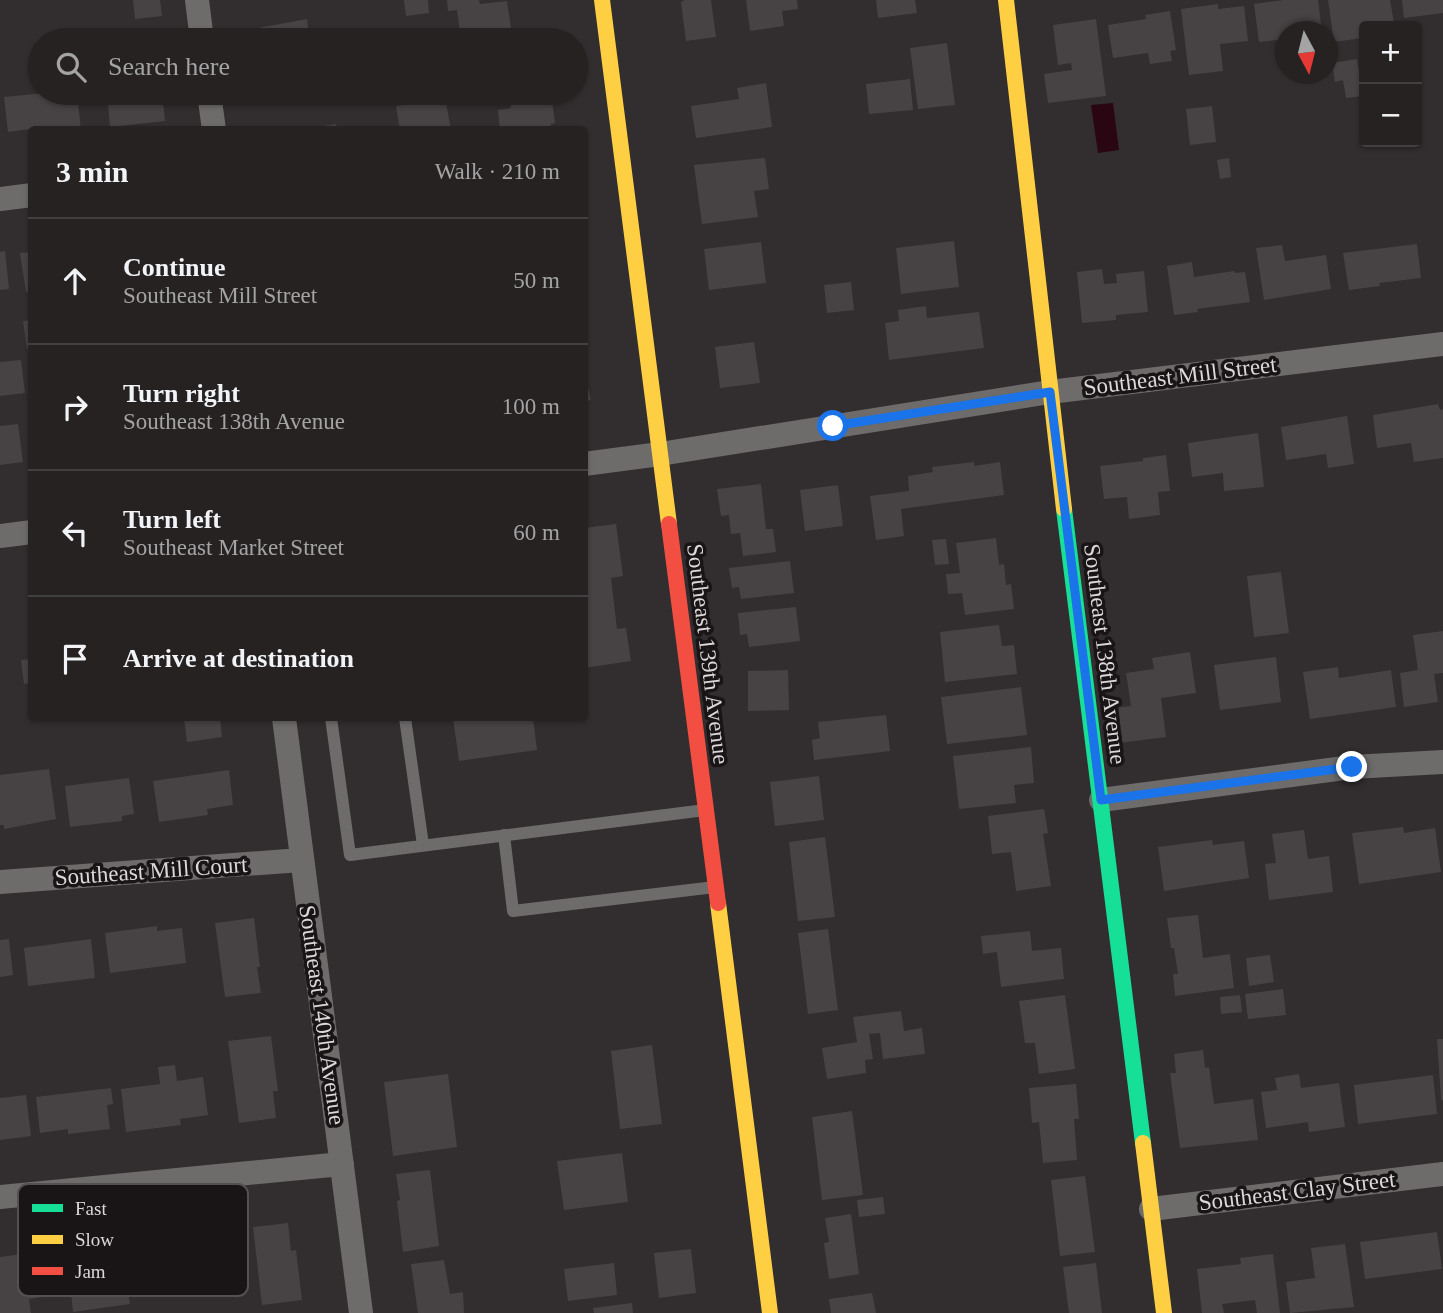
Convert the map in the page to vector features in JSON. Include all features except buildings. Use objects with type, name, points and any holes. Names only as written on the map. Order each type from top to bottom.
[{"type":"street","points":[[197,0],[200,28]]},
{"type":"street","name":"Southeast 139th Avenue","points":[[603,0],[769,1313]]},
{"type":"street","name":"Southeast 138th Avenue","points":[[1006,0],[1050,392],[1164,1313]]},
{"type":"street","points":[[211,105],[213,126]]},
{"type":"street","points":[[0,199],[28,196]]},
{"type":"street","name":"Southeast Mill Street","points":[[588,463],[1050,392],[1443,344]]},
{"type":"street","points":[[0,536],[28,532]]},
{"type":"street","name":"Southeast 140th Avenue","points":[[284,721],[361,1313]]},
{"type":"street","points":[[1101,800],[1352,767],[1443,762]]},
{"type":"street","name":"Southeast Mill Court","points":[[0,882],[301,860]]},
{"type":"street","points":[[135,1184],[342,1164]]},
{"type":"street","name":"Southeast Clay Street","points":[[1152,1209],[1443,1174]]},
{"type":"street","points":[[0,1197],[18,1195]]},
{"type":"lane","points":[[331,721],[349,855],[705,810]]},
{"type":"lane","points":[[405,721],[423,845]]},
{"type":"lane","points":[[504,835],[513,911],[715,887]]},
{"type":"shaded area","points":[[1113,103],[1119,150],[1098,153],[1091,105]]},
{"type":"traffic: fast","points":[[1064,509],[1143,1143]]},
{"type":"traffic: slow","points":[[602,0],[669,524]]},
{"type":"traffic: slow","points":[[1006,0],[1064,509]]},
{"type":"traffic: slow","points":[[718,903],[770,1313]]},
{"type":"traffic: slow","points":[[1143,1143],[1164,1313]]},
{"type":"traffic: jam","points":[[669,524],[718,903]]},
{"type":"route","points":[[833,426],[1050,392],[1101,800],[1352,767]]}]
